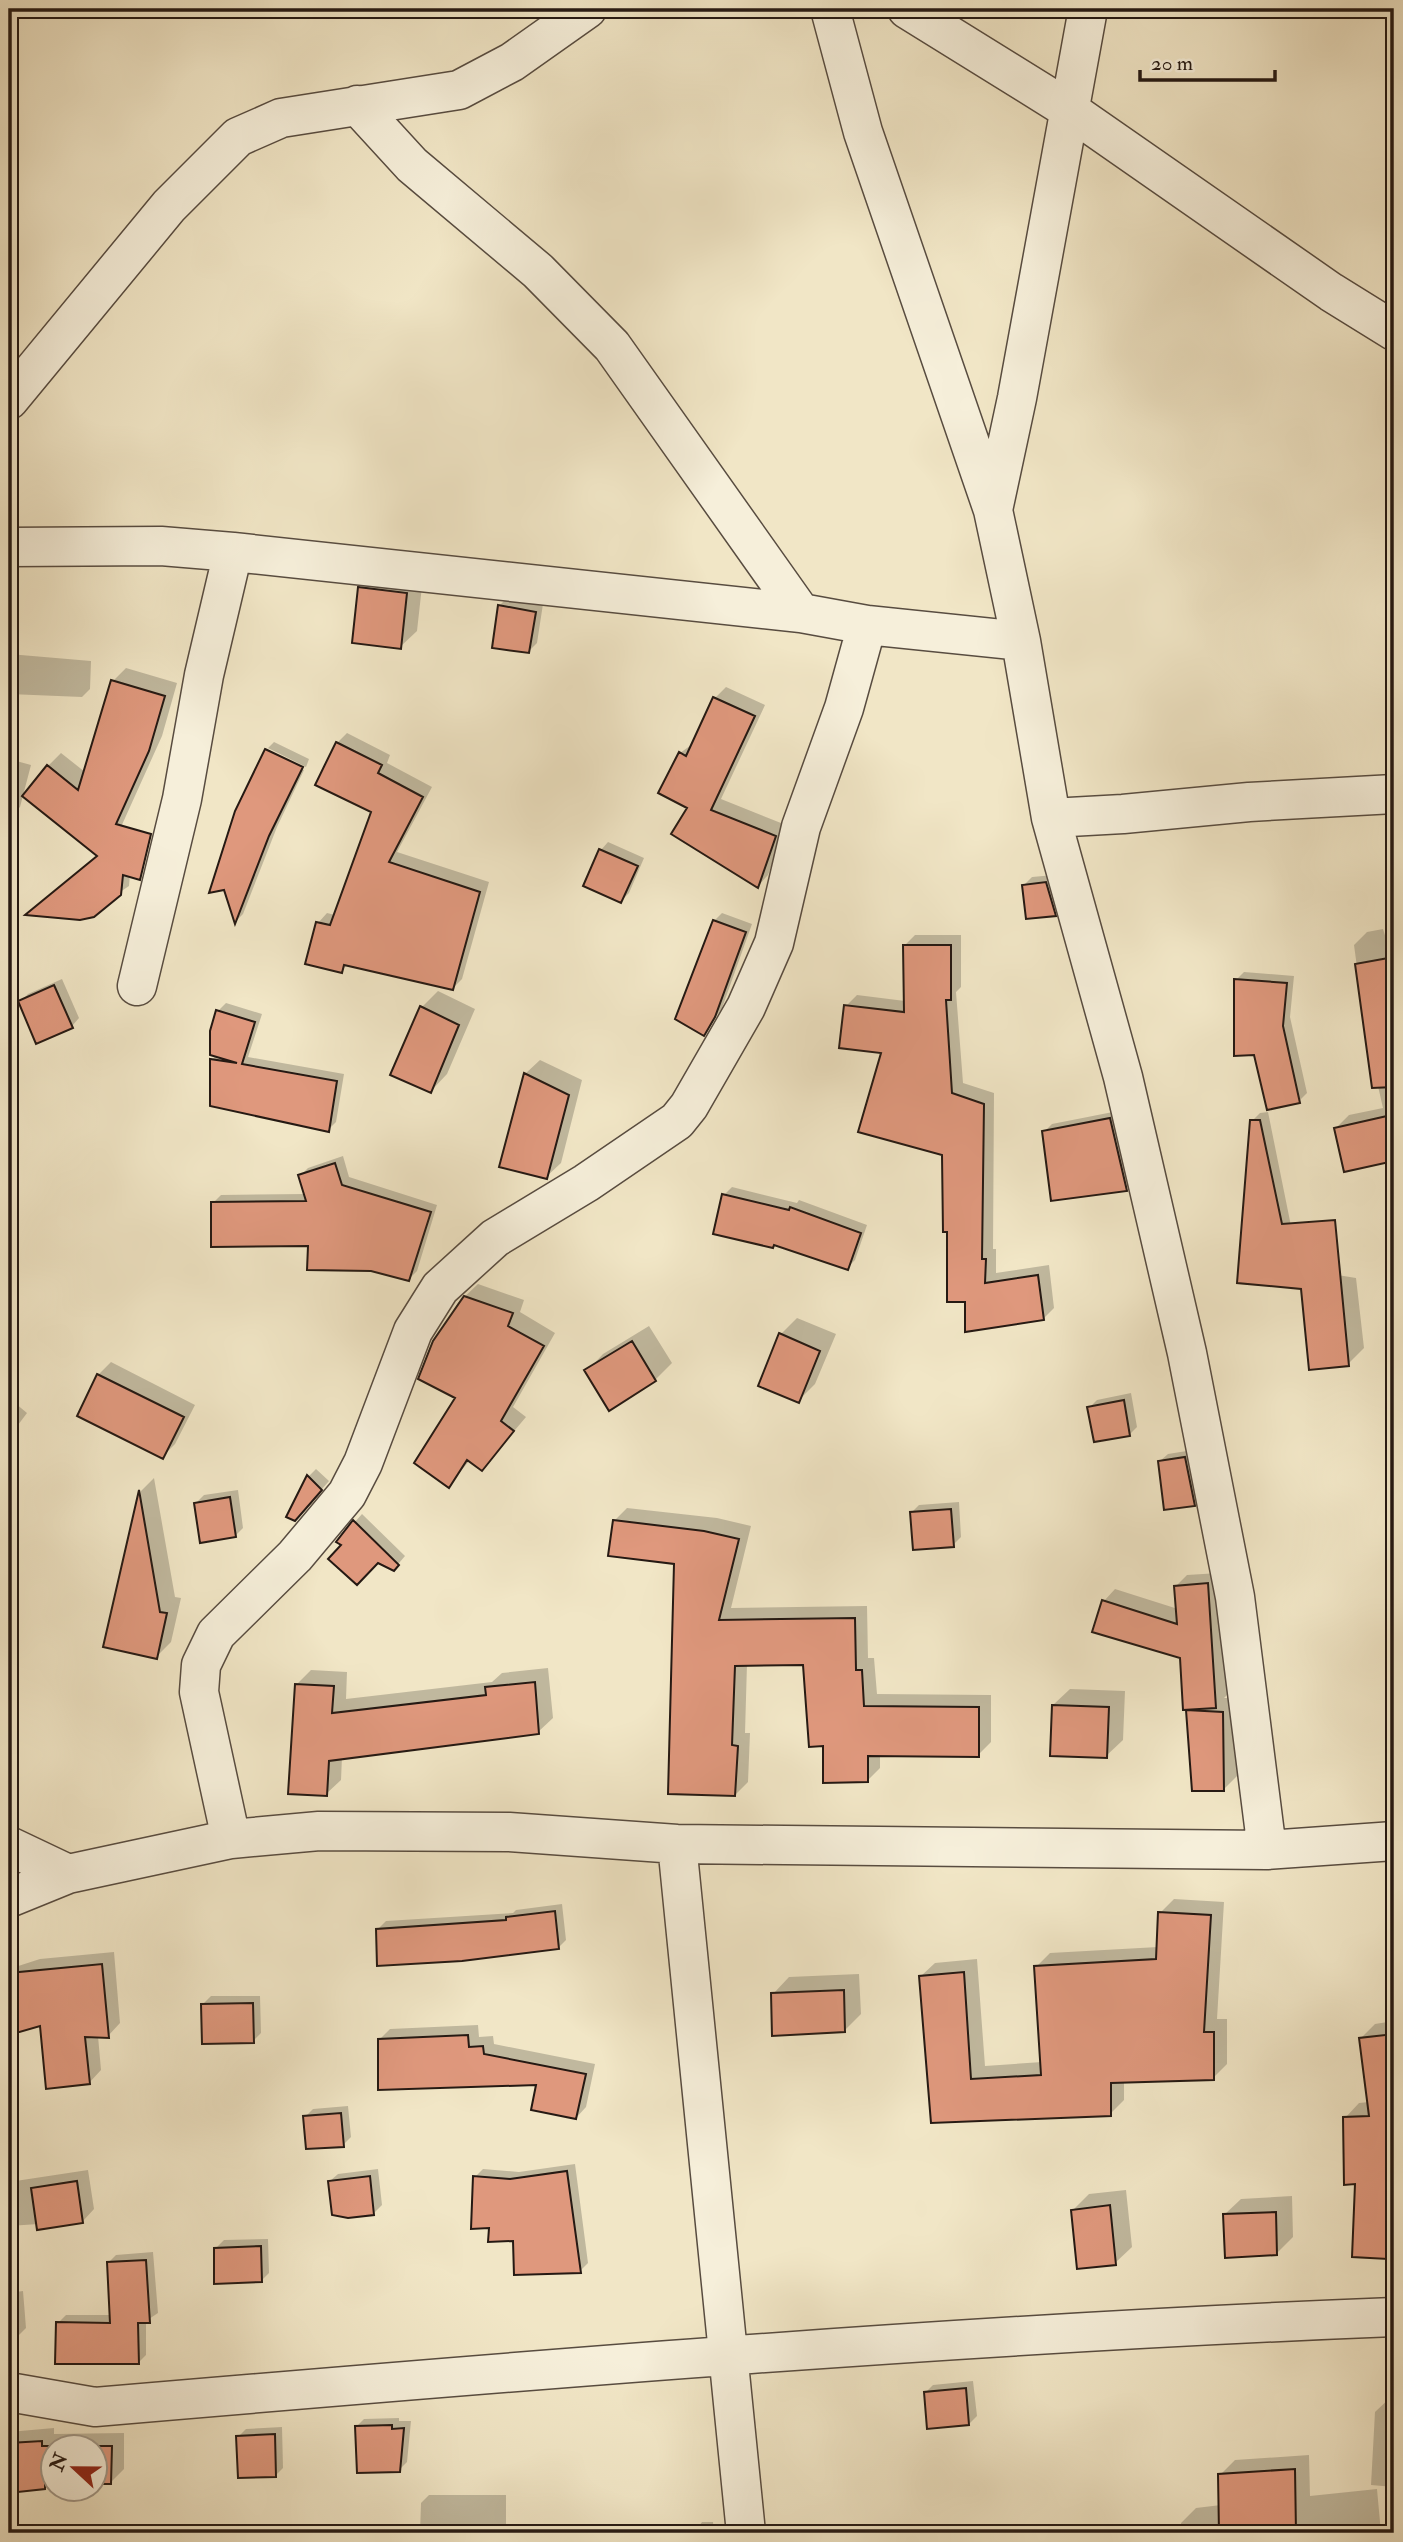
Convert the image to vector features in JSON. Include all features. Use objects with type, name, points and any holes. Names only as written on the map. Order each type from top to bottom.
[{"type":"street","points":[[9,400],[169,206],[238,136],[281,118],[459,90],[512,62],[587,9]]},
{"type":"street","points":[[830,9],[863,132],[993,510],[1021,641],[1051,818],[1123,1077],[1187,1353],[1235,1597],[1266,1850]]},
{"type":"street","points":[[906,9],[1068,109],[1331,292],[1394,331]]},
{"type":"street","points":[[993,510],[1020,384],[1088,9]]},
{"type":"street","points":[[357,105],[412,165],[538,271],[612,346],[801,613]]},
{"type":"street","points":[[9,547],[162,546],[233,552],[801,613],[867,625],[1021,641]]},
{"type":"street","points":[[137,986],[182,799],[204,675],[233,552]]},
{"type":"street","points":[[231,1839],[199,1692],[201,1665],[216,1634],[295,1556],[347,1494],[363,1463],[413,1331],[440,1288],[495,1238],[598,1176],[677,1121],[689,1106],[746,1007],[774,943],[802,827],[844,708],[867,625]]},
{"type":"street","points":[[1051,818],[1249,802],[1394,794]]},
{"type":"street","points":[[9,1898],[68,1874],[231,1839],[319,1831],[509,1832],[677,1844],[1266,1850],[1394,1841]]},
{"type":"street","points":[[677,1844],[746,2533]]},
{"type":"street","points":[[9,1846],[68,1874]]},
{"type":"street","points":[[9,2392],[95,2407],[727,2354],[1127,2327],[1394,2317]]},
{"type":"building","points":[[358,587],[407,593],[401,649],[352,643]]},
{"type":"building","points":[[498,605],[536,612],[529,653],[492,648]]},
{"type":"building","points":[[111,680],[165,696],[149,751],[116,824],[151,834],[140,880],[123,875],[121,895],[94,917],[80,920],[25,915],[97,856],[22,796],[47,765],[78,790]]},
{"type":"building","points":[[713,697],[755,716],[711,810],[776,836],[758,888],[671,834],[687,808],[658,793],[679,752],[686,756]]},
{"type":"building","points":[[336,742],[382,765],[378,773],[423,797],[389,862],[480,892],[453,990],[344,965],[342,973],[305,964],[316,922],[330,925],[371,812],[315,785]]},
{"type":"building","points":[[265,749],[303,767],[269,836],[235,924],[224,890],[209,893],[235,811]]},
{"type":"building","points":[[599,849],[638,866],[621,903],[583,886]]},
{"type":"building","points":[[1046,882],[1056,916],[1026,919],[1022,885]]},
{"type":"building","points":[[713,920],[746,932],[715,1017],[704,1036],[675,1019]]},
{"type":"building","points":[[903,945],[951,945],[951,1000],[946,1000],[952,1093],[984,1104],[982,1259],[986,1259],[985,1283],[1038,1275],[1044,1320],[965,1332],[965,1302],[947,1302],[947,1232],[943,1232],[942,1155],[858,1132],[881,1053],[839,1048],[844,1005],[904,1012]]},
{"type":"building","points":[[1394,957],[1394,1087],[1372,1088],[1355,964]]},
{"type":"building","points":[[1234,979],[1287,983],[1283,1026],[1300,1103],[1267,1110],[1254,1055],[1234,1056]]},
{"type":"building","points":[[54,985],[73,1028],[36,1044],[18,1001]]},
{"type":"building","points":[[420,1006],[459,1025],[431,1093],[390,1075]]},
{"type":"building","points":[[216,1010],[255,1022],[242,1064],[337,1081],[329,1132],[210,1106],[210,1059],[237,1063],[210,1055],[210,1031]]},
{"type":"building","points":[[524,1073],[569,1095],[547,1179],[499,1167]]},
{"type":"building","points":[[1387,1116],[1394,1161],[1344,1172],[1334,1128]]},
{"type":"building","points":[[1110,1118],[1127,1191],[1051,1201],[1042,1131]]},
{"type":"building","points":[[1250,1120],[1260,1120],[1282,1224],[1335,1220],[1349,1366],[1309,1370],[1301,1289],[1237,1283]]},
{"type":"building","points":[[335,1163],[342,1185],[431,1212],[409,1281],[371,1271],[307,1270],[308,1246],[211,1247],[211,1202],[306,1201],[298,1175]]},
{"type":"building","points":[[722,1194],[789,1210],[790,1207],[861,1233],[848,1270],[774,1245],[773,1248],[713,1234]]},
{"type":"building","points":[[464,1296],[513,1313],[508,1326],[544,1346],[501,1421],[514,1431],[482,1471],[467,1460],[449,1488],[414,1463],[455,1398],[418,1379],[433,1341]]},
{"type":"building","points":[[779,1333],[820,1351],[799,1403],[758,1386]]},
{"type":"building","points":[[632,1341],[656,1381],[609,1411],[584,1370]]},
{"type":"building","points":[[97,1374],[184,1417],[163,1459],[77,1416]]},
{"type":"building","points":[[1124,1400],[1130,1436],[1094,1442],[1087,1407]]},
{"type":"building","points":[[1185,1457],[1195,1506],[1164,1510],[1158,1461]]},
{"type":"building","points":[[307,1475],[322,1490],[295,1521],[286,1517]]},
{"type":"building","points":[[139,1490],[160,1612],[167,1613],[157,1659],[103,1647]]},
{"type":"building","points":[[230,1497],[236,1537],[200,1543],[194,1503]]},
{"type":"building","points":[[951,1509],[954,1547],[913,1550],[910,1512]]},
{"type":"building","points":[[353,1520],[399,1565],[394,1571],[378,1563],[357,1585],[328,1559],[341,1545],[336,1542]]},
{"type":"building","points":[[613,1520],[704,1531],[739,1539],[719,1620],[855,1618],[856,1670],[862,1670],[864,1706],[979,1707],[979,1757],[868,1756],[868,1782],[823,1783],[823,1746],[809,1747],[803,1665],[735,1666],[732,1745],[738,1746],[735,1796],[668,1794],[674,1564],[608,1556]]},
{"type":"building","points":[[1208,1583],[1216,1708],[1183,1710],[1180,1658],[1092,1632],[1102,1600],[1177,1624],[1174,1586]]},
{"type":"building","points":[[535,1682],[539,1734],[329,1761],[327,1796],[288,1794],[295,1684],[334,1686],[332,1713],[486,1695],[485,1687]]},
{"type":"building","points":[[1052,1705],[1109,1707],[1107,1758],[1050,1756]]},
{"type":"building","points":[[1186,1710],[1223,1712],[1224,1791],[1192,1791]]},
{"type":"building","points":[[555,1911],[559,1949],[462,1961],[377,1966],[376,1929],[506,1920],[506,1917]]},
{"type":"building","points":[[1158,1912],[1211,1915],[1204,2032],[1214,2032],[1214,2080],[1111,2083],[1111,2116],[931,2123],[919,1976],[964,1972],[971,2079],[1041,2075],[1034,1966],[1156,1959]]},
{"type":"building","points":[[102,1964],[109,2038],[85,2037],[90,2084],[46,2089],[40,2026],[9,2035],[9,1973]]},
{"type":"building","points":[[844,1990],[845,2032],[772,2036],[771,1993]]},
{"type":"building","points":[[253,2003],[254,2043],[202,2044],[201,2004]]},
{"type":"building","points":[[1394,2034],[1394,2171],[1388,2259],[1352,2257],[1355,2184],[1344,2185],[1343,2117],[1369,2116],[1359,2038]]},
{"type":"building","points":[[468,2035],[469,2047],[483,2046],[484,2054],[586,2074],[576,2119],[531,2110],[536,2085],[378,2090],[378,2039]]},
{"type":"building","points":[[341,2113],[344,2147],[306,2149],[303,2116]]},
{"type":"building","points":[[567,2171],[581,2273],[514,2275],[513,2241],[488,2242],[489,2228],[471,2229],[473,2176],[510,2179]]},
{"type":"building","points":[[370,2176],[374,2215],[348,2218],[332,2215],[328,2181]]},
{"type":"building","points":[[77,2181],[83,2223],[37,2230],[31,2188]]},
{"type":"building","points":[[1110,2205],[1116,2265],[1077,2269],[1071,2210]]},
{"type":"building","points":[[1276,2212],[1277,2255],[1225,2258],[1223,2214]]},
{"type":"building","points":[[261,2246],[262,2282],[214,2284],[214,2248]]},
{"type":"building","points":[[146,2260],[150,2323],[138,2323],[139,2364],[55,2364],[56,2322],[110,2323],[107,2262]]},
{"type":"building","points":[[966,2388],[969,2425],[927,2429],[924,2392]]},
{"type":"building","points":[[392,2425],[392,2429],[404,2428],[400,2472],[357,2473],[355,2426]]},
{"type":"building","points":[[275,2434],[276,2477],[238,2478],[236,2436]]},
{"type":"building","points":[[38,2441],[38,2490],[9,2493],[9,2443]]},
{"type":"building","points":[[108,2446],[112,2446],[111,2484],[108,2484]]},
{"type":"building","points":[[1295,2469],[1296,2533],[1219,2533],[1218,2474]]}]
